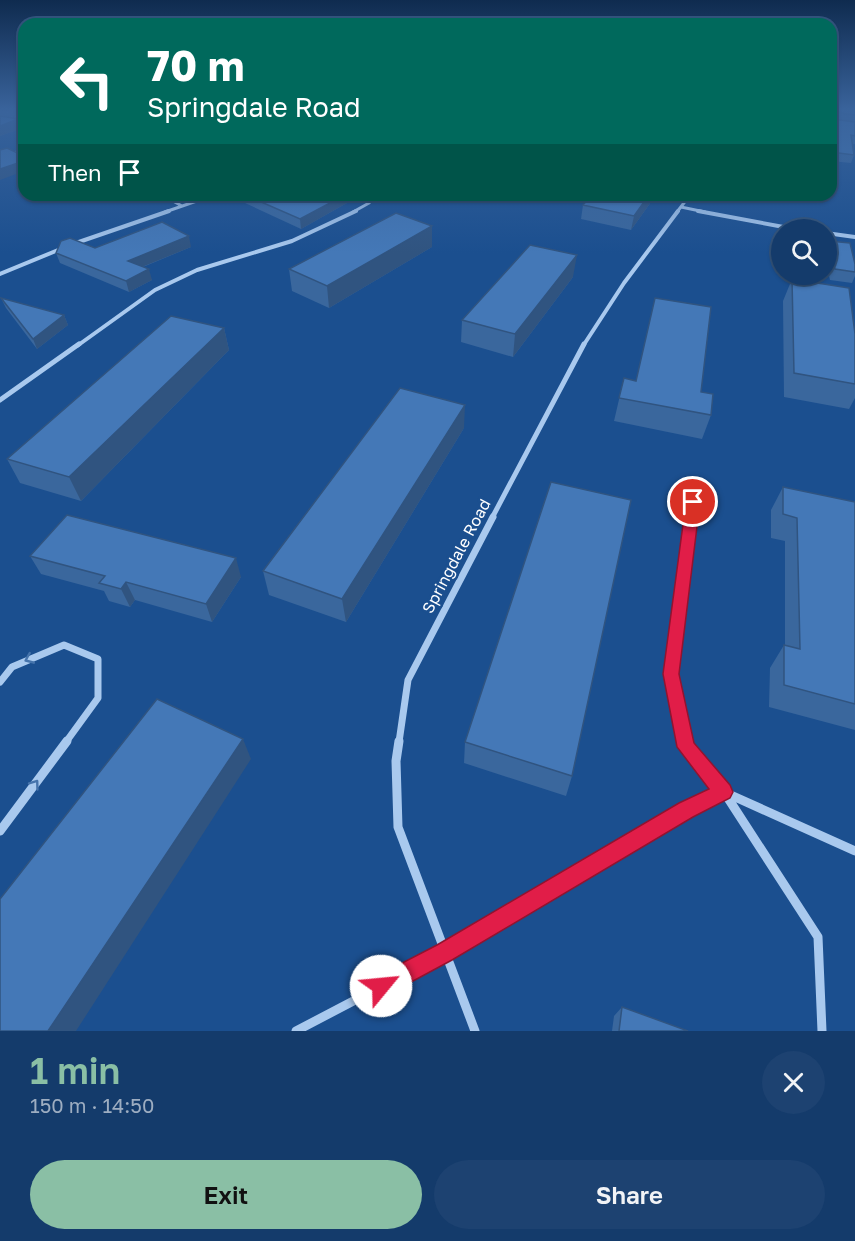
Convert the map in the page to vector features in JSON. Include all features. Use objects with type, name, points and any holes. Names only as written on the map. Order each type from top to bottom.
[{"type":"street","points":[[173,201],[182,206]]},
{"type":"street","points":[[0,274],[68,246],[197,201]]},
{"type":"street","points":[[0,400],[155,290],[197,270],[292,241],[337,221],[371,201]]},
{"type":"street","name":"Springdale Road","points":[[475,1031],[398,827],[396,761],[408,680],[582,347],[624,283],[686,201]]},
{"type":"street","points":[[681,207],[771,225]]},
{"type":"street","points":[[837,235],[855,237]]},
{"type":"street","points":[[693,502],[671,674],[686,747],[724,792],[818,938],[822,1031]]},
{"type":"street","points":[[0,682],[12,667],[64,645],[98,659],[98,698],[0,831]]},
{"type":"street","points":[[297,1031],[445,952],[686,810],[724,792],[855,851]]},
{"type":"building","points":[[0,156],[18,156],[18,163],[0,169]]},
{"type":"building","points":[[259,201],[334,201],[300,219]]},
{"type":"building","points":[[587,201],[645,201],[634,216],[583,205]]},
{"type":"building","points":[[396,213],[432,226],[327,286],[289,269]]},
{"type":"building","points":[[162,222],[189,236],[128,261],[149,269],[126,281],[56,253],[61,241],[70,238],[95,248]]},
{"type":"building","points":[[837,242],[850,243],[855,272],[837,269]]},
{"type":"building","points":[[530,245],[577,255],[515,334],[462,320]]},
{"type":"building","points":[[792,285],[830,285],[849,288],[855,334],[855,384],[794,373]]},
{"type":"building","points":[[1,298],[64,315],[33,339]]},
{"type":"building","points":[[655,298],[711,307],[701,392],[713,394],[711,415],[619,398],[624,378],[636,381]]},
{"type":"building","points":[[171,316],[224,328],[69,477],[7,459]]},
{"type":"building","points":[[400,388],[465,405],[342,599],[263,571]]},
{"type":"building","points":[[551,482],[631,500],[572,776],[465,742]]},
{"type":"building","points":[[783,487],[855,502],[855,704],[784,685],[784,645],[800,649],[797,518],[783,514]]},
{"type":"building","points":[[67,515],[236,558],[206,604],[126,582],[121,589],[99,583],[105,576],[30,556]]},
{"type":"building","points":[[157,699],[243,739],[48,1031],[0,1031],[0,899]]},
{"type":"building","points":[[622,1007],[688,1031],[619,1031]]},
{"type":"route","points":[[381,986],[445,952],[686,810],[724,792],[686,747],[671,674],[693,502]]}]
